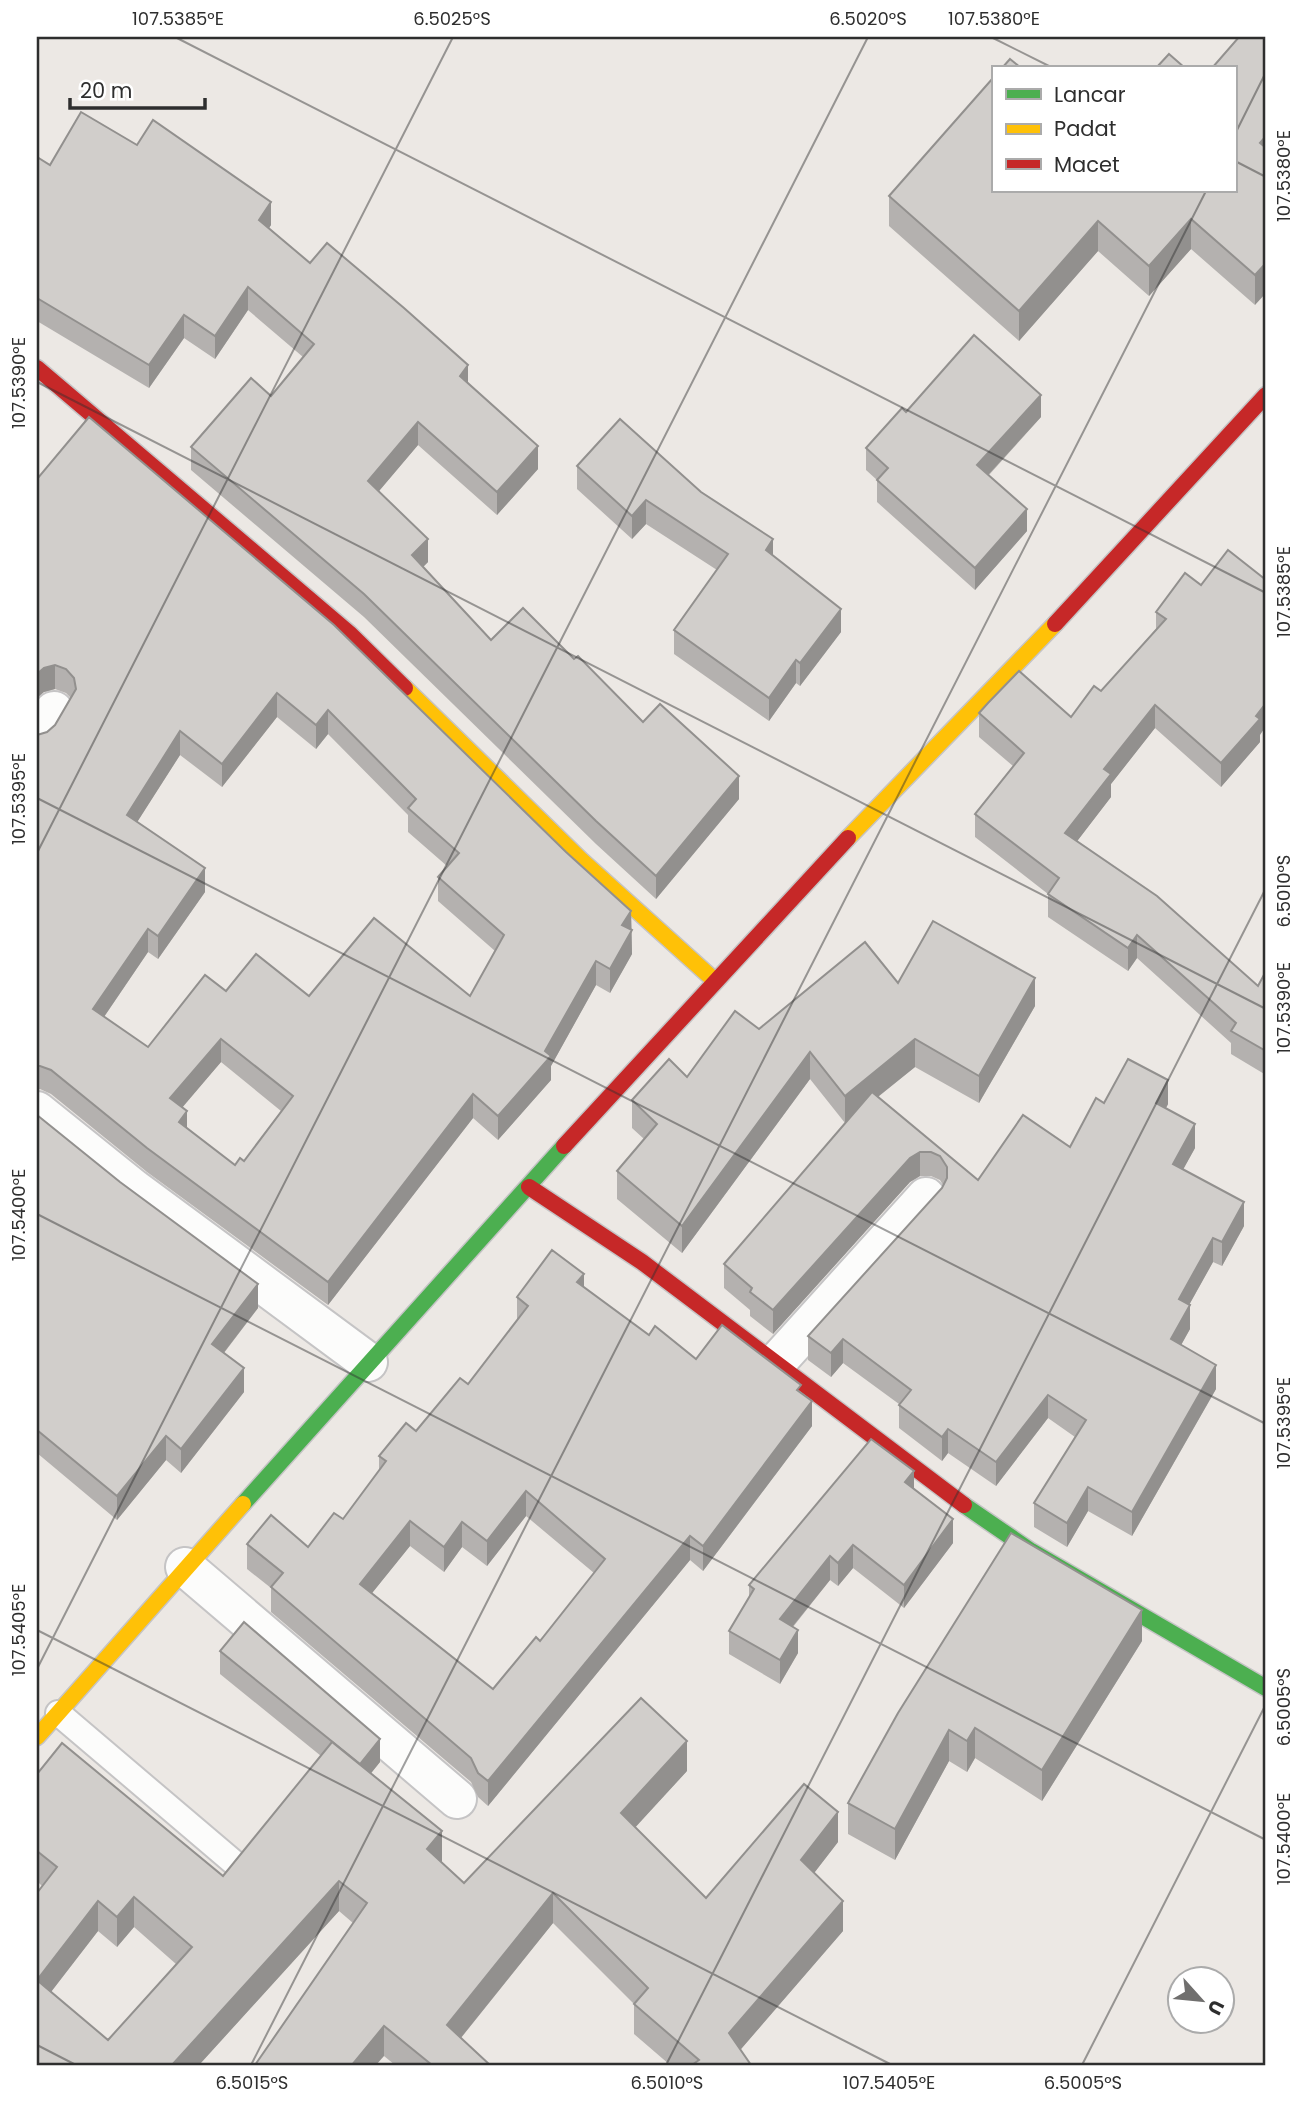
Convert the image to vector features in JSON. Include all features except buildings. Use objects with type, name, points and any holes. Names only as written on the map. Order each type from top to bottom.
[{"type":"main road","points":[[37,368],[349,633],[581,860],[715,980]]},
{"type":"main road","points":[[37,1737],[368,1362],[800,886],[1009,674],[1266,394]]},
{"type":"main road","points":[[529,1187],[642,1262],[976,1514],[1031,1551],[1266,1688]]},
{"type":"street","points":[[37,1111],[134,1189],[368,1362]]},
{"type":"street","points":[[776,1363],[926,1197]]},
{"type":"street","points":[[185,1567],[457,1799]]},
{"type":"lane","points":[[58,1713],[238,1866]]},
{"type":"traffic: fast","points":[[243,1504],[564,1146]]},
{"type":"traffic: fast","points":[[964,1505],[1031,1551],[1266,1688]]},
{"type":"traffic: slow","points":[[848,838],[1055,624]]},
{"type":"traffic: slow","points":[[405,688],[581,860],[714,980]]},
{"type":"traffic: slow","points":[[37,1737],[243,1504]]},
{"type":"traffic: jam","points":[[37,368],[349,633],[405,688]]},
{"type":"traffic: jam","points":[[1055,624],[1266,395]]},
{"type":"traffic: jam","points":[[564,1146],[848,838]]},
{"type":"traffic: jam","points":[[529,1187],[642,1262],[964,1505]]}]
